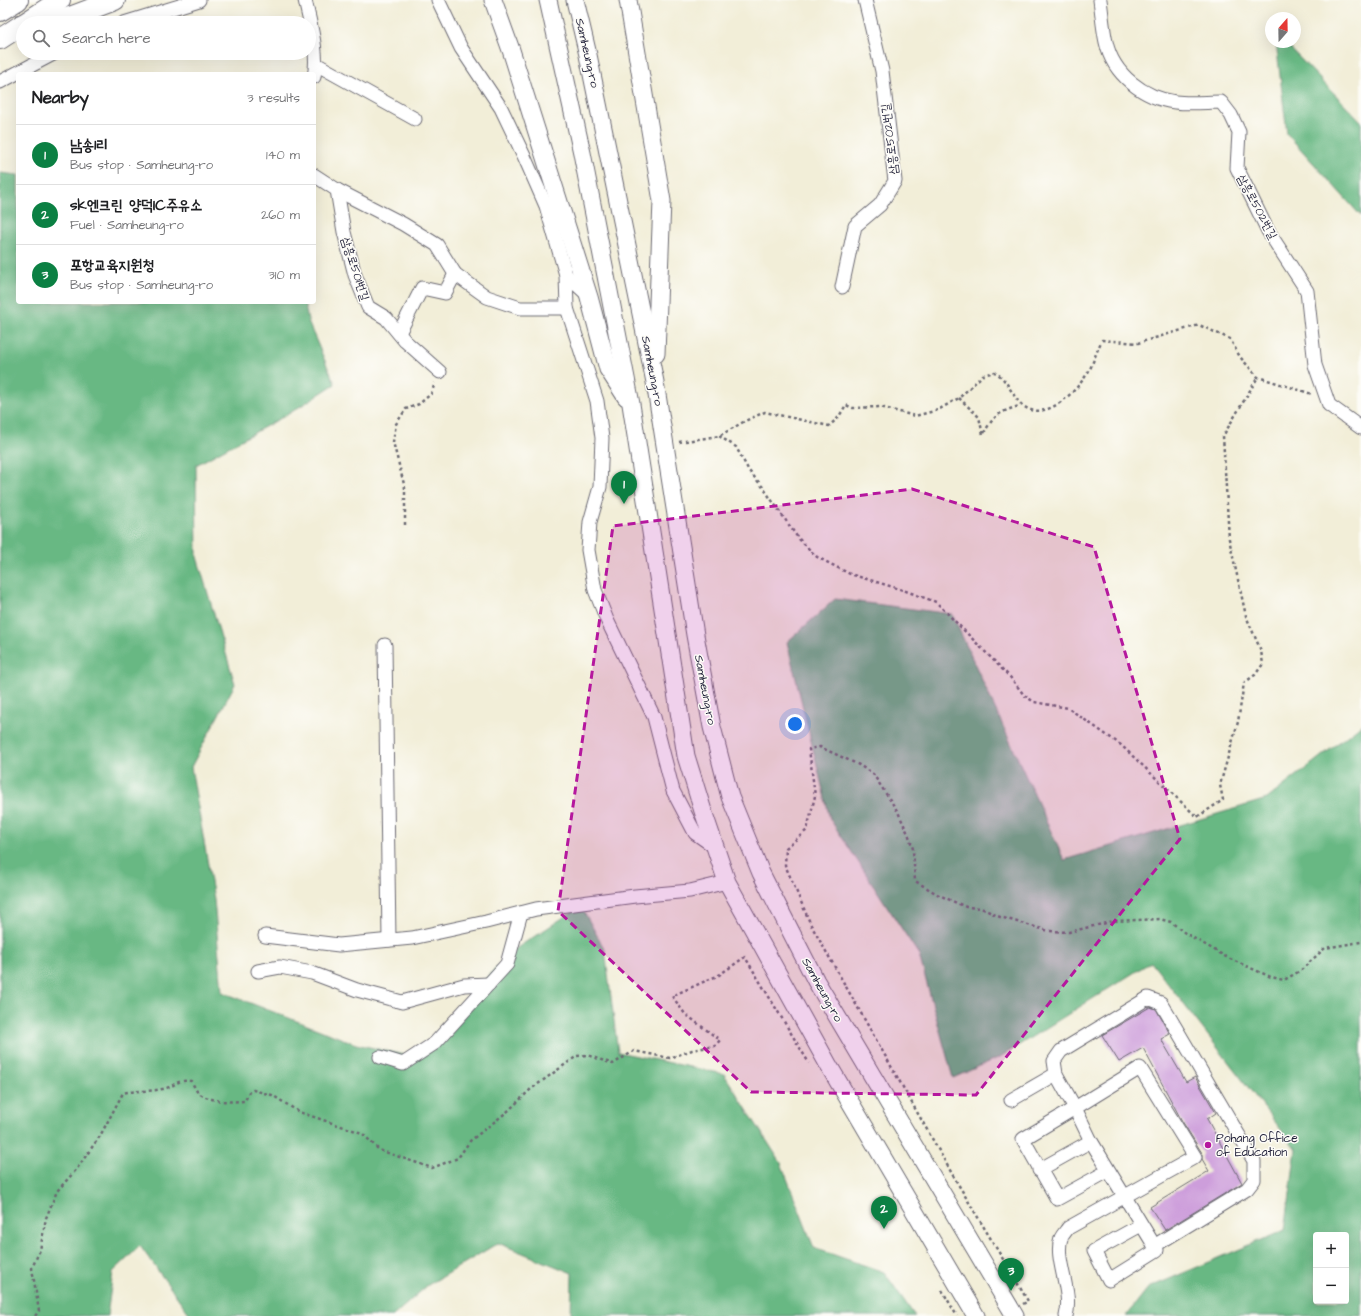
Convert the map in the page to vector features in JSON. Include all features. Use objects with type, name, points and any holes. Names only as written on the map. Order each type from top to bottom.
[{"type":"highway","points":[[0,11],[18,0]]},
{"type":"highway","points":[[36,16],[60,0]]},
{"type":"highway","points":[[63,16],[90,0]]},
{"type":"highway","points":[[73,16],[115,0]]},
{"type":"highway","points":[[0,39],[16,29]]},
{"type":"highway","points":[[0,48],[16,40]]},
{"type":"main road","points":[[493,0],[511,50],[589,297],[608,369],[631,404]]},
{"type":"main road","points":[[548,0],[583,160],[631,404],[686,756],[715,847],[727,882],[829,1066],[976,1316]]},
{"type":"main road","name":"Samheung-ro","points":[[575,0],[588,55],[655,382],[695,635],[712,727],[730,798],[761,873],[816,981],[1019,1310]]},
{"type":"main road","points":[[628,0],[662,201],[655,382]]},
{"type":"street","points":[[147,16],[199,0]]},
{"type":"street","points":[[305,0],[308,16]]},
{"type":"street","points":[[438,0],[461,48],[501,108],[546,206],[566,274],[567,308],[597,401],[602,438],[600,487],[590,522],[588,550],[595,590],[607,620],[654,717],[673,791],[695,833],[715,847]]},
{"type":"street","name":"삼흥로502번길","points":[[842,288],[855,226],[880,205],[895,180],[882,71],[865,0]]},
{"type":"street","name":"삼흥로502번길","points":[[1100,0],[1106,44],[1117,68],[1131,82],[1150,96],[1176,102],[1221,102],[1231,115],[1239,132],[1237,168],[1268,231],[1307,291],[1315,365],[1329,405],[1361,428]]},
{"type":"street","points":[[19,72],[42,60]]},
{"type":"street","points":[[315,72],[316,60]]},
{"type":"street","points":[[316,64],[415,119]]},
{"type":"street","points":[[0,82],[16,74]]},
{"type":"street","points":[[316,176],[337,190],[404,224],[437,245],[456,274],[487,297],[520,308],[567,308]]},
{"type":"street","name":"삼흥로501번길","points":[[337,190],[344,232],[355,275],[368,307],[386,318],[399,333],[440,372]]},
{"type":"street","points":[[399,333],[422,288],[445,293],[456,274]]},
{"type":"street","points":[[566,274],[589,297]]},
{"type":"street","points":[[385,645],[389,940]]},
{"type":"street","points":[[265,936],[339,945],[412,938],[536,909],[635,896],[690,891],[727,882]]},
{"type":"street","points":[[380,1058],[403,1064],[435,1043],[508,964],[521,913]]},
{"type":"street","points":[[258,971],[280,966],[312,973],[357,990],[402,1002],[464,985],[489,984]]},
{"type":"street","points":[[1141,1225],[1094,1251],[1110,1280],[1157,1250],[1154,1246],[1141,1225],[1124,1195],[1108,1171],[1091,1141],[1056,1074],[1054,1061],[1061,1050],[1072,1042],[1148,998],[1161,1003],[1254,1161],[1254,1180],[1247,1189],[1154,1246]]},
{"type":"street","points":[[1066,1316],[1068,1308],[1060,1250],[1061,1238],[1068,1228],[1124,1195],[1195,1157],[1140,1068],[1023,1139],[1039,1170],[1058,1199],[1108,1171]]},
{"type":"street","points":[[1012,1100],[1056,1074]]},
{"type":"street","points":[[1039,1170],[1091,1141]]},
{"type":"path","points":[[665,444],[719,436],[745,421],[765,412],[829,426],[838,418],[846,405],[853,408],[880,407],[915,416],[938,410],[959,398],[983,375],[995,372],[1004,378],[1022,405],[1034,411],[1050,410],[1068,397],[1089,370],[1102,340],[1138,343],[1199,325],[1230,340],[1240,357],[1258,377],[1327,398]]},
{"type":"path","points":[[405,525],[405,488],[393,442],[396,424],[406,409],[419,404],[431,394],[440,372]]},
{"type":"path","points":[[719,436],[736,447],[749,471],[762,486],[798,538],[817,557],[850,574],[936,602],[999,665],[1024,695],[1034,702],[1068,708],[1121,745],[1197,817],[1223,800],[1220,785],[1238,722],[1244,683],[1254,675],[1263,664],[1261,650],[1244,608],[1229,539],[1222,436],[1258,377]]},
{"type":"path","points":[[959,398],[979,417],[984,435],[992,419],[1001,411],[1022,405]]},
{"type":"path","points":[[1019,1310],[1028,1301],[954,1179],[905,1088],[846,991],[811,925],[785,865],[786,848],[807,830],[815,796],[813,768],[809,749],[820,747],[859,765],[873,774],[898,812],[909,836],[913,849],[915,881],[939,895],[966,907],[981,908],[1000,917],[1049,931],[1070,932],[1114,920],[1160,918],[1172,922],[1185,933],[1228,958],[1271,977],[1284,980],[1300,971],[1325,948],[1361,942]]},
{"type":"path","points":[[35,1316],[39,1311],[39,1302],[32,1268],[40,1250],[46,1218],[57,1191],[76,1170],[88,1153],[124,1093],[137,1090],[162,1089],[180,1080],[191,1081],[199,1094],[218,1101],[245,1101],[249,1092],[253,1090],[272,1096],[299,1112],[362,1133],[378,1150],[432,1168],[458,1158],[470,1141],[508,1111],[531,1089],[577,1056],[587,1055],[613,1064],[634,1051],[670,1058],[692,1050],[715,1046],[720,1040],[685,1014],[672,996],[719,975],[745,957],[810,1065]]},
{"type":"path","points":[[941,1289],[957,1316]]},
{"type":"highlighted area","points":[[912,489],[1094,547],[1180,839],[976,1095],[751,1092],[558,911],[613,526]]},
{"type":"green space","points":[[1277,48],[1290,48],[1361,121],[1361,216],[1287,134]]},
{"type":"green space","points":[[0,173],[16,175],[16,304],[304,304],[309,324],[335,384],[290,413],[196,465],[197,557],[235,684],[191,767],[214,899],[222,992],[356,1044],[414,1057],[512,951],[581,906],[605,950],[618,1052],[724,1074],[781,1163],[814,1248],[884,1272],[915,1316],[571,1316],[572,1273],[498,1243],[428,1285],[393,1316],[191,1316],[140,1246],[113,1272],[107,1316],[0,1316]]},
{"type":"green space","points":[[835,599],[952,614],[1064,860],[1267,799],[1361,725],[1361,1316],[1126,1316],[1148,1288],[1285,1230],[1296,1149],[1151,962],[1000,1057],[953,1078],[919,955],[830,819],[787,642]]},
{"type":"building","name":"Pohang Office of Education","points":[[1150,1007],[1156,1009],[1170,1034],[1161,1039],[1186,1082],[1195,1077],[1216,1113],[1207,1119],[1242,1183],[1165,1230],[1150,1207],[1209,1171],[1202,1159],[1202,1153],[1182,1121],[1143,1048],[1119,1062],[1102,1035]]},
{"type":"place","name":"남송1리","points":[[624,504]]},
{"type":"place","name":"Pohang Office of Education","points":[[1208,1145]]},
{"type":"place","name":"sk엔크린 양덕IC주유소","points":[[884,1229]]},
{"type":"place","name":"포항교육지원청","points":[[1011,1291]]}]
